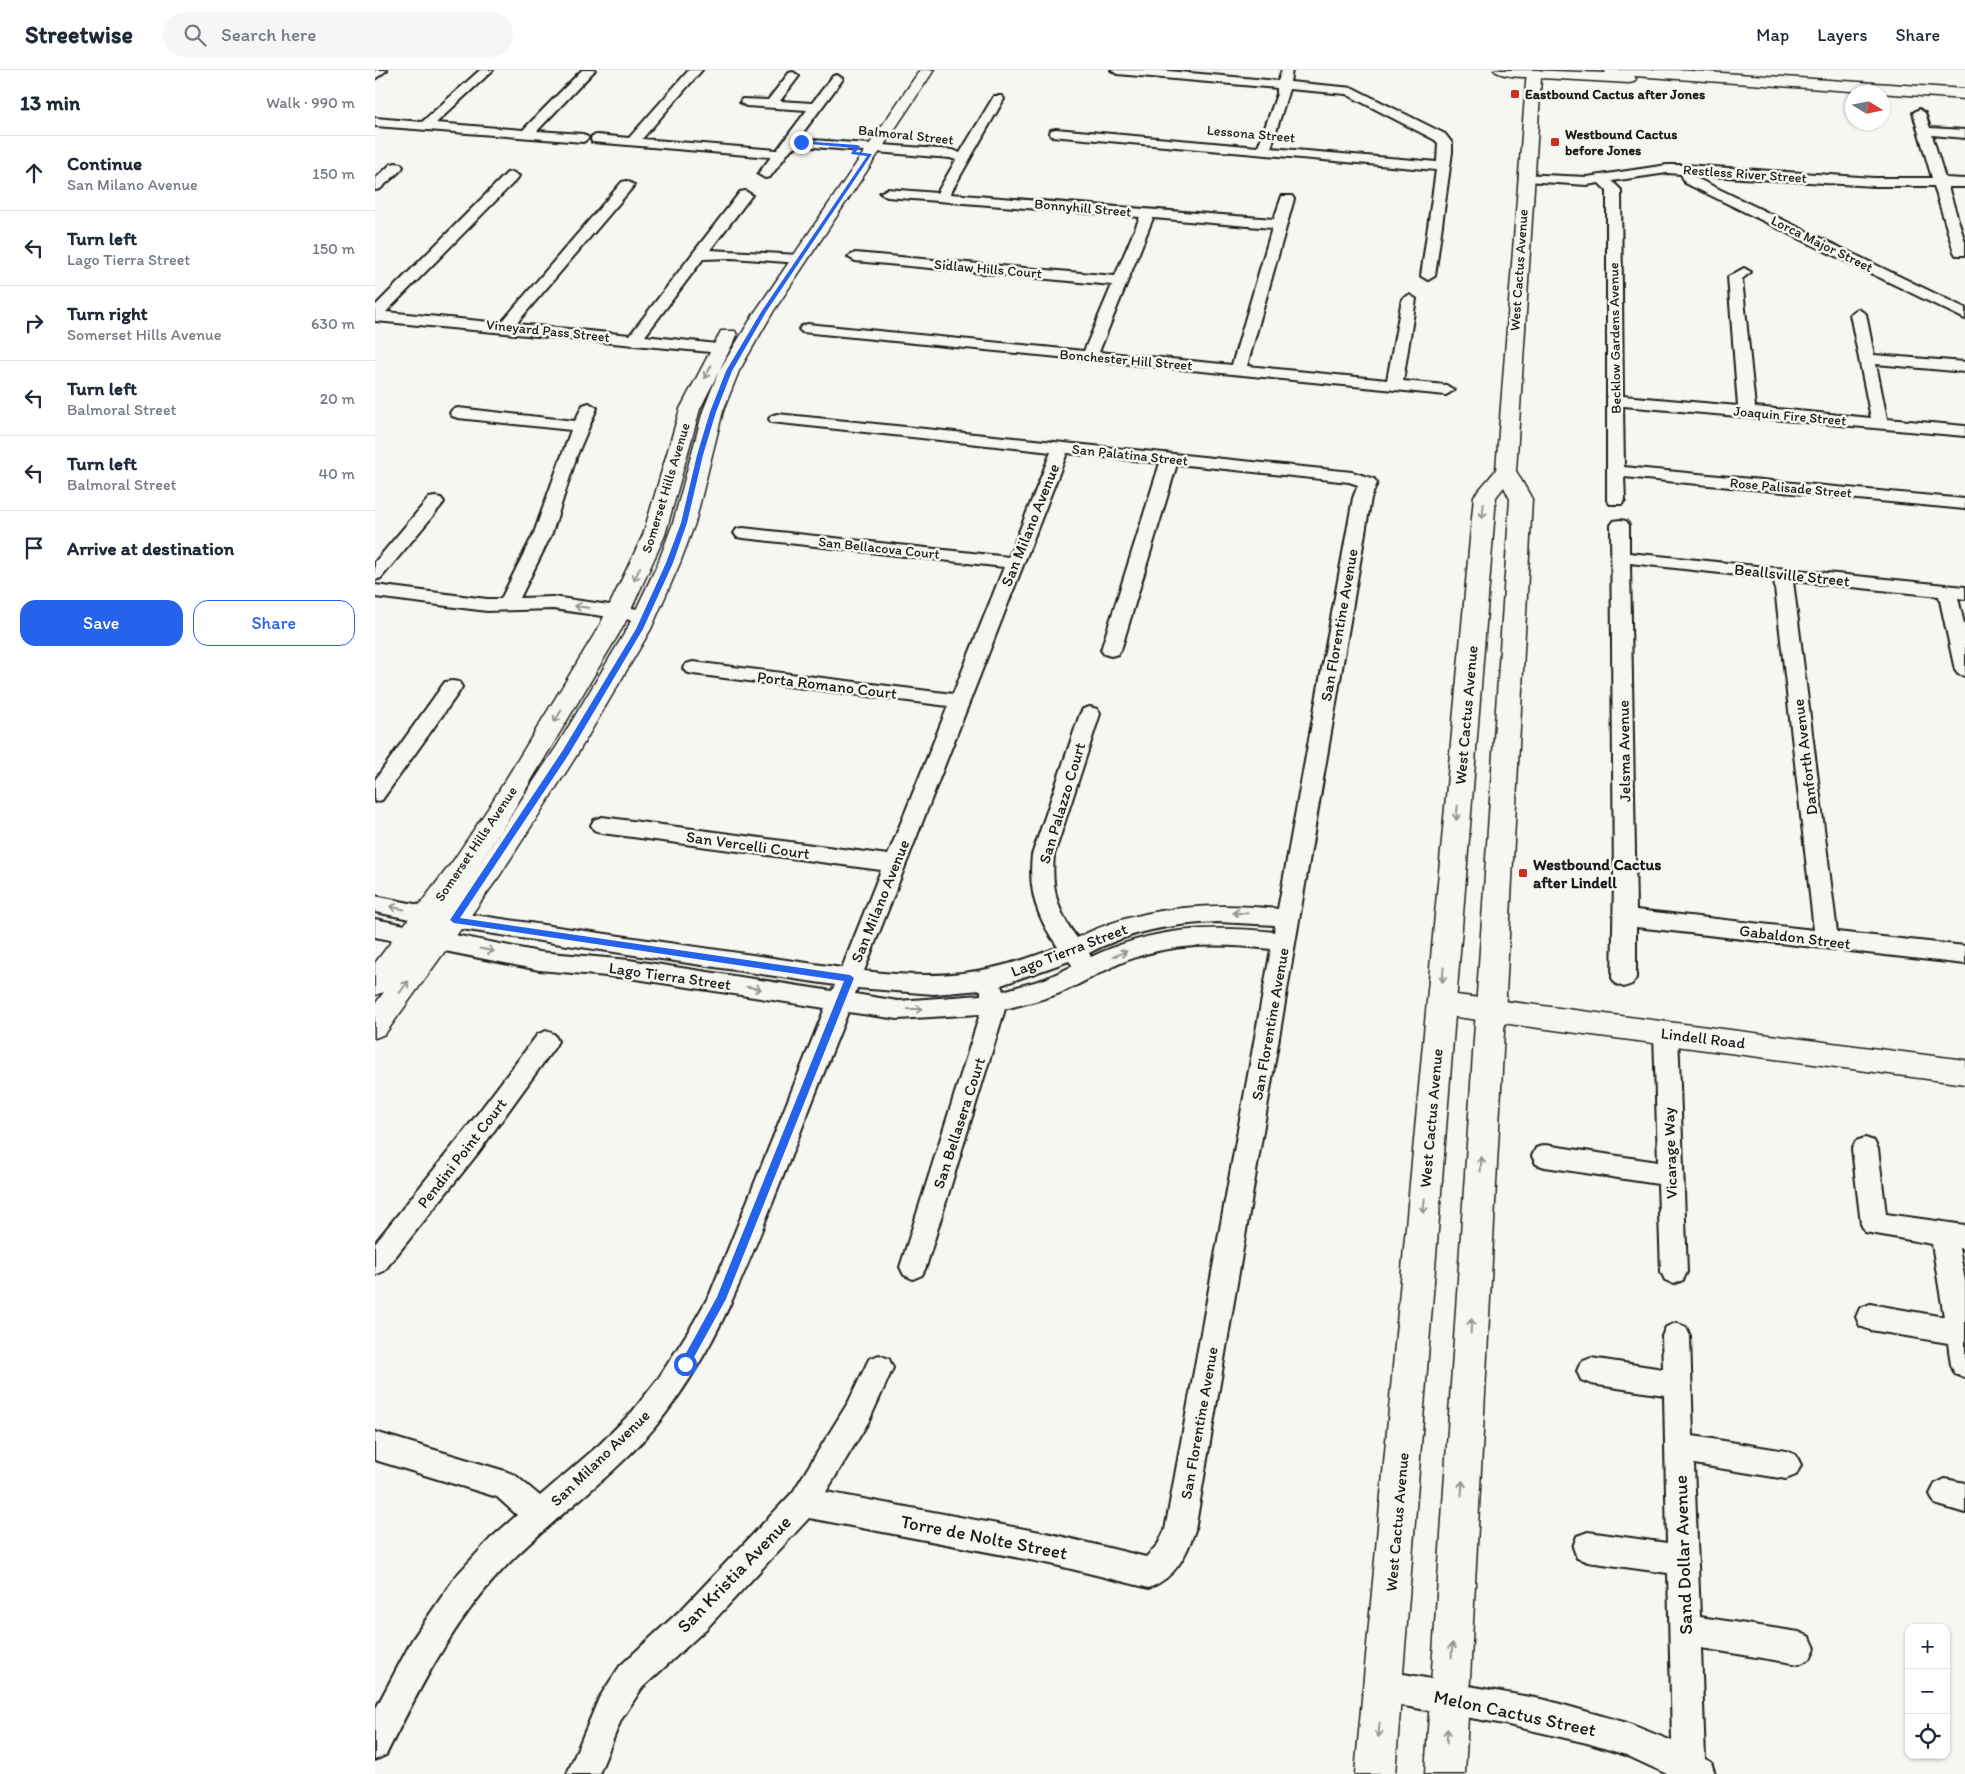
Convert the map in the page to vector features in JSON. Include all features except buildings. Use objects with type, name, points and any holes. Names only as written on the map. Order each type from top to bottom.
[{"type":"main road","name":"Somerset Hills Avenue","points":[[864,150],[910,70]]},
{"type":"main road","name":"Somerset Hills Avenue","points":[[428,915],[525,772],[615,619],[654,535],[690,409],[721,348],[786,263],[864,150],[927,70]]},
{"type":"main road","points":[[1501,70],[1845,93]]},
{"type":"main road","points":[[1611,70],[1965,94]]},
{"type":"main road","name":"West Cactus Avenue","points":[[1375,1774],[1485,496],[1506,471],[1534,71]]},
{"type":"main road","points":[[1890,97],[1965,102]]},
{"type":"main road","name":"Somerset Hills Avenue","points":[[375,1026],[435,932],[566,752],[642,623],[684,523],[705,437],[729,371],[764,312],[786,263]]},
{"type":"main road","points":[[1445,1774],[1489,1010],[1521,499],[1506,471]]},
{"type":"main road","name":"Somerset Hills Avenue","points":[[375,984],[435,932]]},
{"type":"main road","name":"Lindell Road","points":[[1441,1004],[1965,1072]]},
{"type":"street","points":[[375,75],[381,70]]},
{"type":"street","points":[[425,126],[487,70]]},
{"type":"street","points":[[526,134],[589,70]]},
{"type":"street","points":[[632,142],[696,70]]},
{"type":"street","points":[[1117,70],[1349,91],[1443,140],[1446,147],[1428,276]]},
{"type":"street","points":[[1263,151],[1283,94],[1283,84],[1288,70]]},
{"type":"street","points":[[771,104],[793,76]]},
{"type":"street","points":[[765,174],[837,79]]},
{"type":"street","points":[[941,197],[999,99]]},
{"type":"street","points":[[746,102],[815,107]]},
{"type":"street","points":[[1919,113],[1939,181],[1961,244]]},
{"type":"street","points":[[375,122],[583,138]]},
{"type":"street","points":[[1924,131],[1965,134]]},
{"type":"street","name":"Lessona Street","points":[[1056,133],[1443,167]]},
{"type":"street","name":"Balmoral Street","points":[[597,139],[783,150],[864,150],[945,161],[963,159]]},
{"type":"street","points":[[375,186],[396,167]]},
{"type":"street","name":"Restless River Street","points":[[1526,177],[1603,180],[1661,170],[1685,170],[1874,182],[1939,181],[1965,183]]},
{"type":"street","name":"Lorca Major Street","points":[[1685,170],[1691,180],[1965,314]]},
{"type":"street","points":[[375,315],[512,176]]},
{"type":"street","name":"Becklow Gardens Avenue","points":[[1603,180],[1614,190],[1616,500]]},
{"type":"street","points":[[505,326],[627,185]]},
{"type":"street","name":"Bonnyhill Street","points":[[887,193],[1279,224]]},
{"type":"street","points":[[635,339],[745,195]]},
{"type":"street","points":[[1237,370],[1287,199]]},
{"type":"street","points":[[1090,356],[1148,214]]},
{"type":"street","points":[[700,255],[723,262],[786,263]]},
{"type":"street","name":"Sidlaw Hills Court","points":[[855,257],[1121,281]]},
{"type":"street","points":[[1745,272],[1735,277],[1747,412]]},
{"type":"street","points":[[1394,385],[1409,299]]},
{"type":"street","points":[[1858,314],[1880,424]]},
{"type":"street","name":"Vineyard Pass Street","points":[[375,315],[721,348]]},
{"type":"street","name":"Bonchester Hill Street","points":[[807,329],[1446,390]]},
{"type":"street","points":[[1867,359],[1965,367]]},
{"type":"street","name":"Joaquin Fire Street","points":[[1615,400],[1965,431]]},
{"type":"street","points":[[508,604],[543,533],[580,426],[589,408]]},
{"type":"street","points":[[458,412],[580,426]]},
{"type":"street","name":"San Palatina Street","points":[[777,419],[1352,477],[1363,481]]},
{"type":"street","name":"San Milano Avenue","points":[[375,1744],[429,1641],[454,1604],[483,1567],[627,1437],[662,1397],[703,1334],[721,1299],[1061,448]]},
{"type":"street","points":[[1111,650],[1170,459]]},
{"type":"street","name":"Rose Palisade Street","points":[[1616,471],[1965,504]]},
{"type":"street","name":"San Florentine Avenue","points":[[1161,1566],[1173,1552],[1180,1530],[1362,498],[1367,489],[1368,483],[1363,481]]},
{"type":"street","points":[[375,574],[435,502]]},
{"type":"street","name":"Jelsma Avenue","points":[[1620,525],[1624,978]]},
{"type":"street","name":"San Bellacova Court","points":[[743,534],[1015,563]]},
{"type":"street","name":"Beallsville Street","points":[[1620,557],[1956,592]]},
{"type":"street","name":"Danforth Avenue","points":[[1783,574],[1827,940]]},
{"type":"street","points":[[375,591],[487,604],[508,604],[545,616],[615,619],[642,623]]},
{"type":"street","points":[[1956,592],[1965,670]]},
{"type":"street","name":"Porta Romano Court","points":[[693,668],[960,701]]},
{"type":"street","points":[[375,795],[452,687]]},
{"type":"street","name":"San Palazzo Court","points":[[1088,970],[1054,924],[1045,906],[1041,889],[1041,869],[1043,855],[1090,714]]},
{"type":"street","name":"San Vercelli Court","points":[[602,825],[895,864]]},
{"type":"street","name":"Lago Tierra Street","points":[[375,904],[428,915],[435,932]]},
{"type":"street","name":"Lago Tierra Street","points":[[435,932],[539,961],[629,969],[898,1010],[963,1007],[1039,965],[1104,935],[1127,927],[1191,913],[1224,912],[1288,918]]},
{"type":"street","name":"Gabaldon Street","points":[[1624,917],[1965,955]]},
{"type":"street","name":"Lago Tierra Street","points":[[375,928],[435,932],[910,985],[935,985],[992,990],[1051,987],[1121,953],[1155,943],[1193,937],[1237,937],[1284,942]]},
{"type":"street","name":"San Bellasera Court","points":[[913,1267],[979,1060],[992,990]]},
{"type":"street","name":"Vicarage Way","points":[[1666,1033],[1674,1272]]},
{"type":"street","name":"Pendini Point Court","points":[[375,1263],[469,1145],[546,1040]]},
{"type":"street","points":[[1865,1149],[1873,1224],[1955,1235],[1960,1332],[1965,1365]]},
{"type":"street","points":[[1545,1156],[1671,1175]]},
{"type":"street","points":[[1870,1317],[1960,1332]]},
{"type":"street","name":"Sand Dollar Avenue","points":[[1676,1336],[1685,1630],[1692,1772]]},
{"type":"street","name":"San Kristia Avenue","points":[[583,1774],[610,1709],[631,1677],[696,1617],[803,1502],[859,1411],[879,1368]]},
{"type":"street","points":[[1591,1371],[1678,1384]]},
{"type":"street","points":[[375,1446],[505,1485],[522,1498],[538,1516]]},
{"type":"street","points":[[1679,1448],[1786,1465]]},
{"type":"street","name":"Torre de Nolte Street","points":[[803,1502],[1051,1549],[1149,1573],[1161,1566]]},
{"type":"street","points":[[1588,1547],[1683,1560]]},
{"type":"street","points":[[1685,1630],[1799,1648]]},
{"type":"street","name":"Melon Cactus Street","points":[[1383,1686],[1545,1716],[1590,1727],[1626,1739],[1692,1772]]},
{"type":"place","name":"Eastbound Cactus after Jones","points":[[1515,94]]},
{"type":"place","name":"Westbound Cactus before Jones","points":[[1555,142]]},
{"type":"place","name":"Westbound Cactus after Lindell","points":[[1523,873]]},
{"type":"route","points":[[685,1364],[721,1299],[850,978],[454,920],[491,868],[566,752],[639,629],[669,563],[684,523],[700,455],[713,412],[729,371],[764,312],[870,154],[853,153],[857,146],[801,142]]}]
